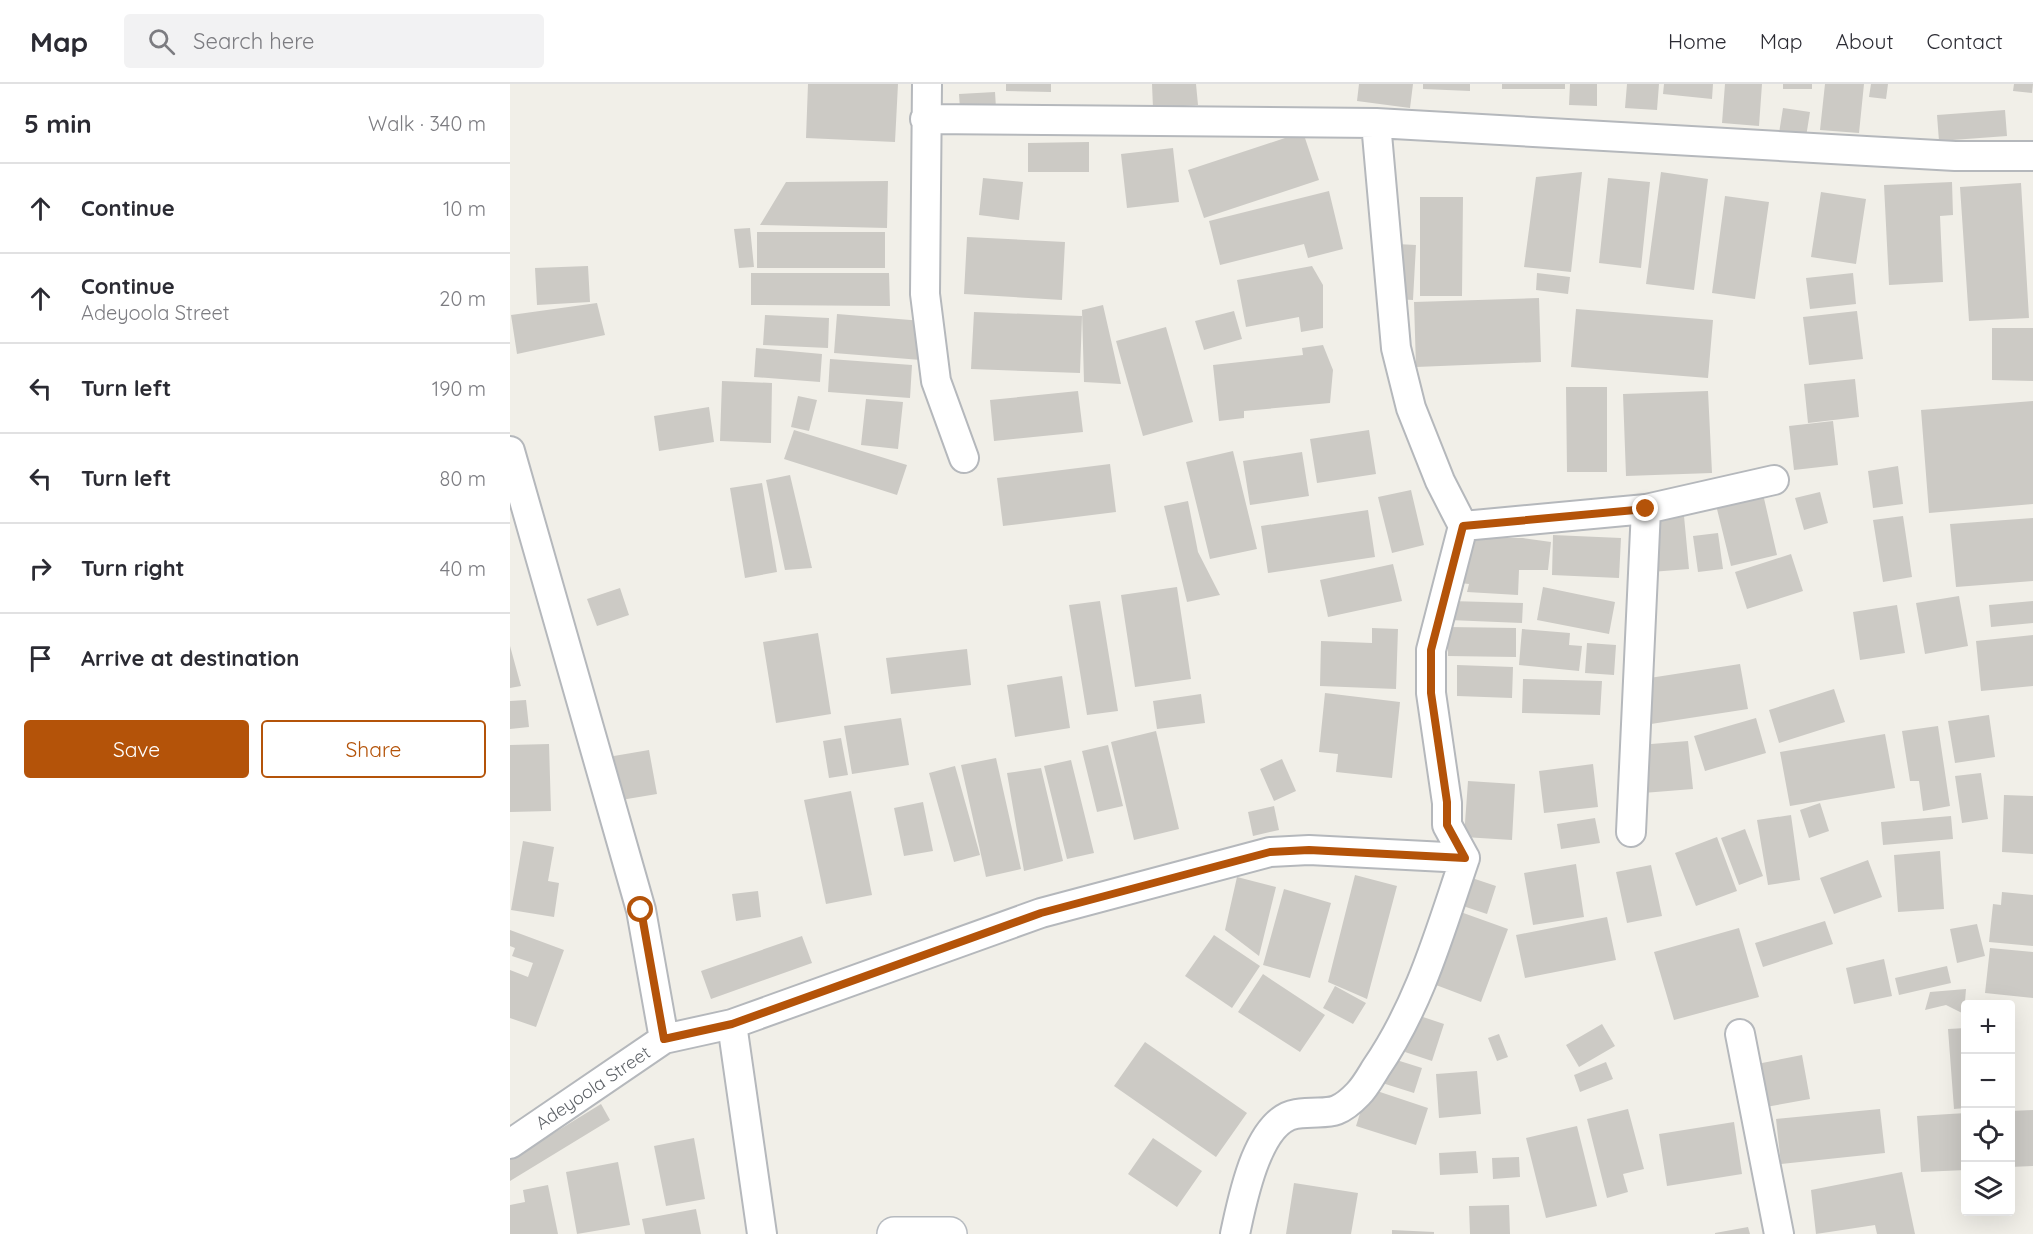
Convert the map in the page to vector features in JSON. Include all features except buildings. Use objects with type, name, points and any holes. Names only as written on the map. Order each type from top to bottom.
[{"type":"main road","points":[[894,1234],[950,1234]]},
{"type":"street","points":[[927,84],[925,294],[936,381],[964,458]]},
{"type":"street","points":[[925,119],[1376,123],[1955,156],[2033,156]]},
{"type":"street","points":[[1235,1234],[1255,1160],[1277,1122],[1294,1114],[1334,1113],[1359,1094],[1395,1041],[1421,988],[1465,858],[1447,825],[1447,802],[1431,693],[1431,650],[1463,526],[1440,481],[1411,408],[1396,348],[1376,123]]},
{"type":"street","name":"Adeyoola Street","points":[[510,451],[641,910],[664,1039],[510,1144]]},
{"type":"street","points":[[1463,526],[1646,509],[1774,480]]},
{"type":"street","points":[[1631,832],[1646,509]]},
{"type":"street","points":[[664,1039],[732,1024],[1041,913],[1270,852],[1309,850],[1465,858]]},
{"type":"street","points":[[732,1024],[762,1234]]},
{"type":"street","points":[[1740,1034],[1779,1234]]},
{"type":"route","points":[[641,910],[664,1039],[732,1024],[1041,913],[1270,852],[1309,850],[1465,858],[1447,825],[1447,802],[1431,693],[1431,650],[1463,526],[1646,509]]}]
